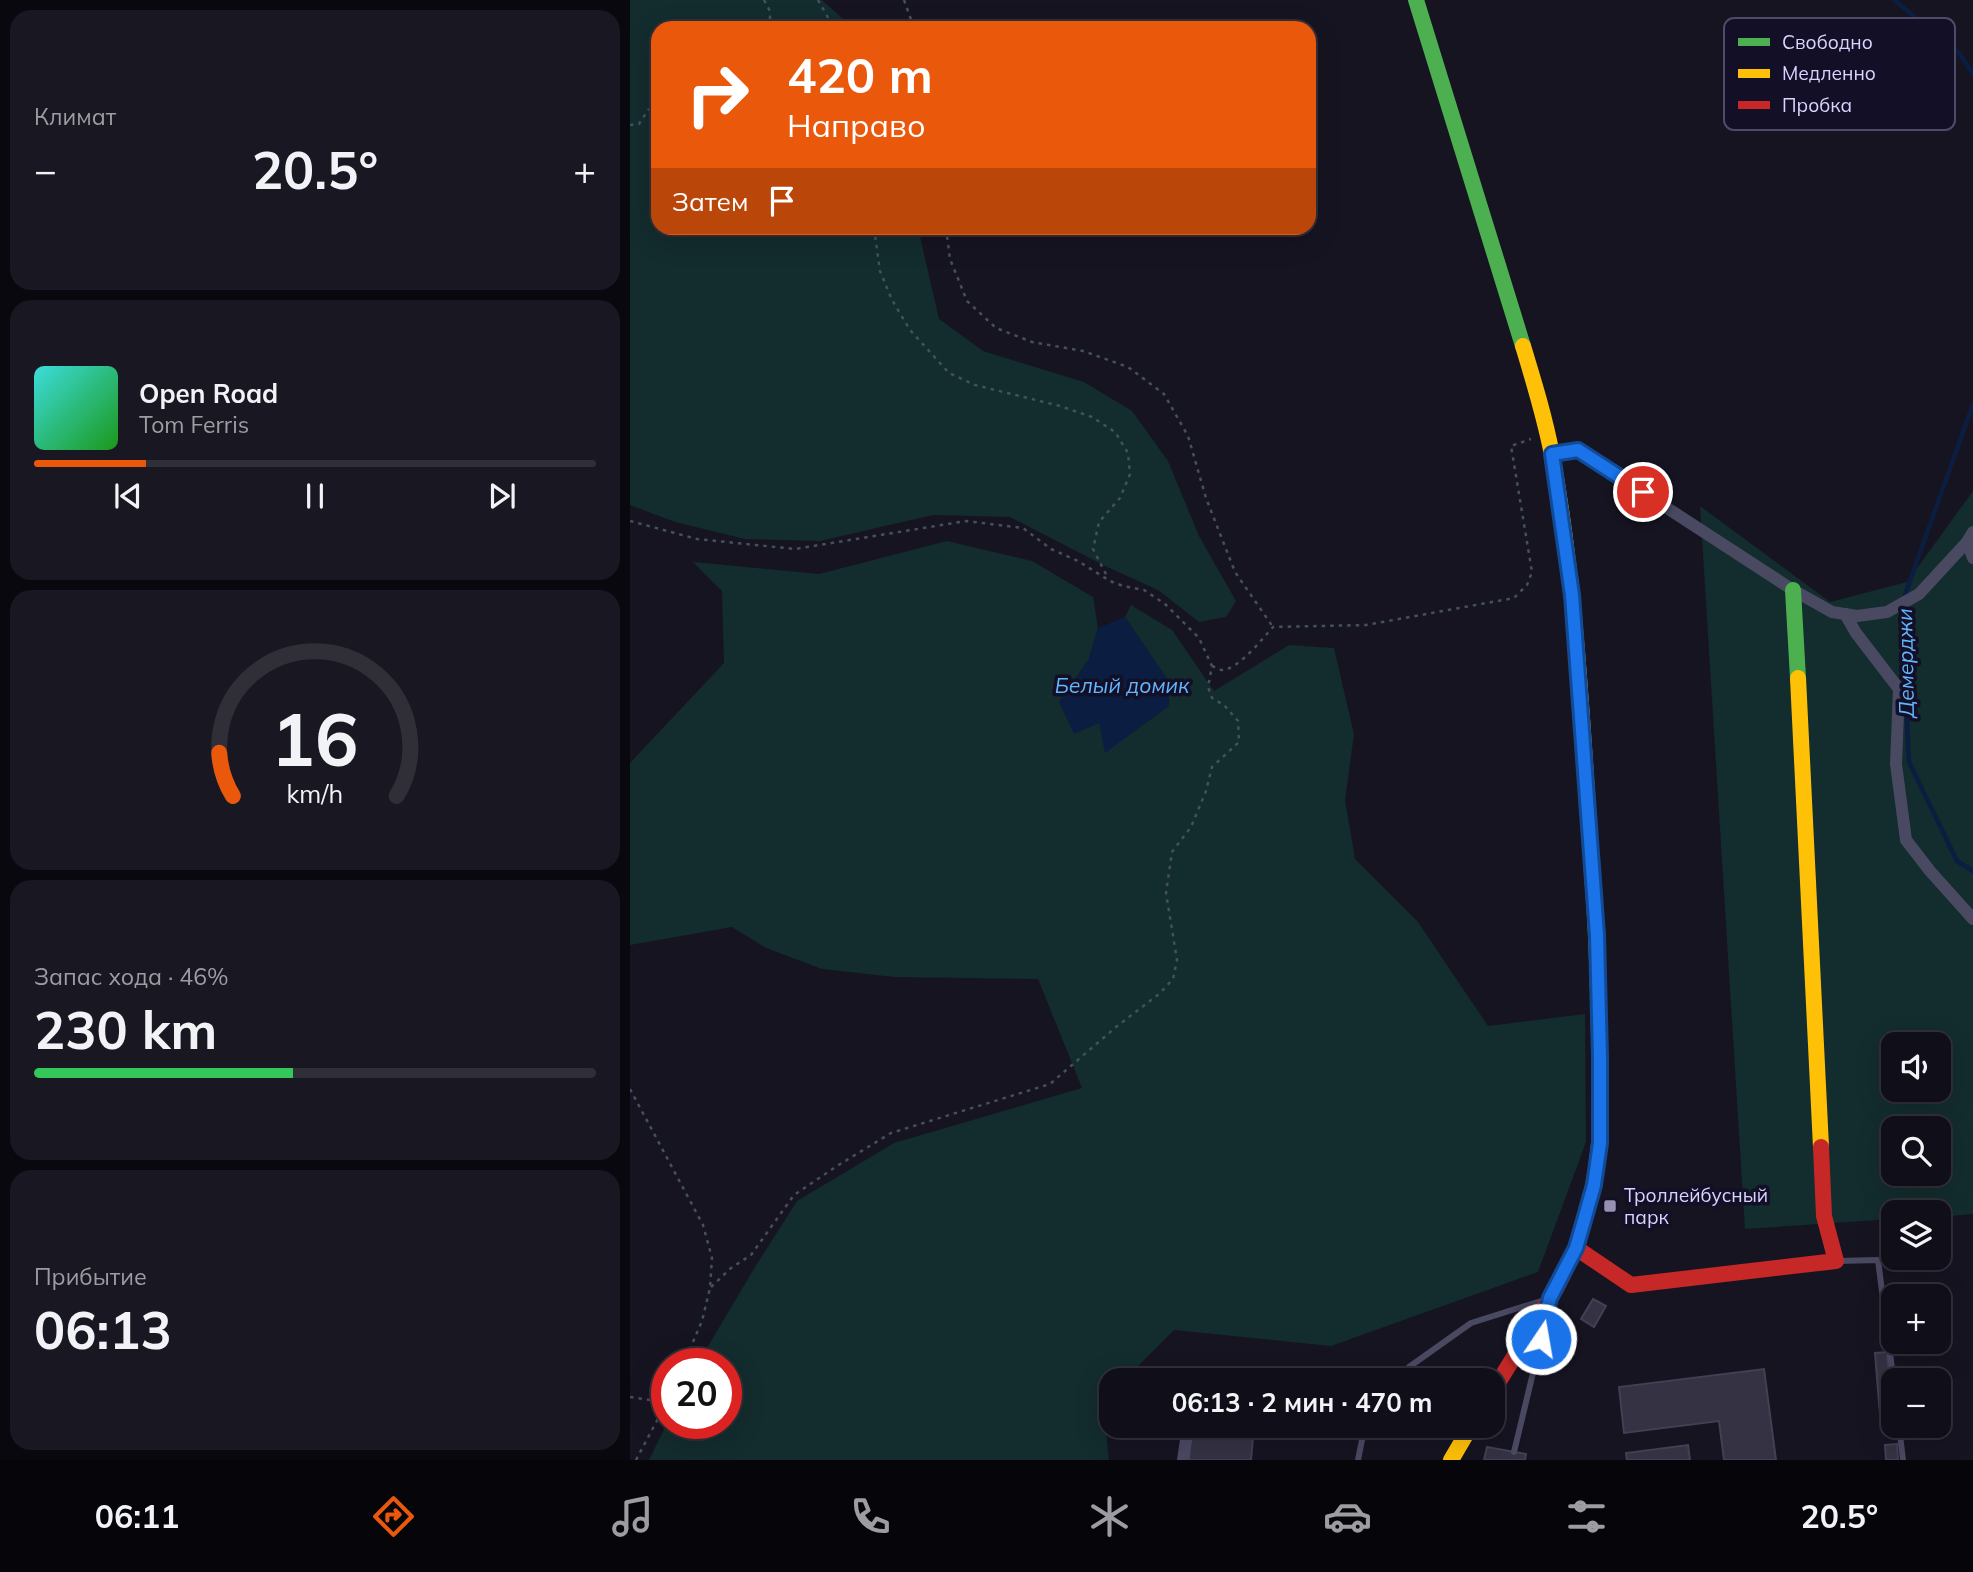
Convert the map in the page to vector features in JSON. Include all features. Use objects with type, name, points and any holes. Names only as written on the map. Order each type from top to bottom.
[{"type":"main road","points":[[1416,0],[1535,384],[1552,454],[1572,595],[1598,962],[1600,1143],[1594,1185],[1576,1248],[1550,1298],[1505,1371]]},
{"type":"main road","points":[[1576,1248],[1631,1284],[1836,1261],[1824,1216],[1793,590]]},
{"type":"main road","points":[[1451,1460],[1464,1438]]},
{"type":"street","points":[[1552,454],[1578,450],[1793,590],[1832,612],[1857,617],[1887,612],[1919,594],[1970,537]]},
{"type":"street","points":[[1970,537],[1973,558]]},
{"type":"street","points":[[1845,614],[1856,633],[1899,688],[1896,764],[1906,840],[1973,919]]},
{"type":"street","points":[[1182,1460],[1186,1438]]},
{"type":"lane","points":[[1836,1261],[1878,1260],[1892,1368]]},
{"type":"lane","points":[[1408,1368],[1471,1323],[1550,1298],[1514,1452]]},
{"type":"lane","points":[[1358,1460],[1363,1438]]},
{"type":"lane","points":[[1900,1438],[1903,1460]]},
{"type":"path","points":[[764,0],[770,11],[770,21]]},
{"type":"path","points":[[818,0],[830,21]]},
{"type":"path","points":[[904,0],[912,21]]},
{"type":"path","points":[[630,125],[639,124],[651,109]]},
{"type":"path","points":[[875,235],[880,271],[892,300],[910,330],[949,373],[975,385],[1060,406],[1092,417],[1115,432],[1128,453],[1130,474],[1121,498],[1099,522],[1093,549],[1110,581]]},
{"type":"path","points":[[947,235],[950,259],[967,301],[996,328],[1032,342],[1083,351],[1128,367],[1164,394],[1188,436],[1206,498],[1235,572],[1273,627]]},
{"type":"path","points":[[1212,666],[1222,670],[1233,667],[1273,627],[1366,625],[1514,598],[1527,585],[1532,572],[1511,446],[1547,434]]},
{"type":"path","points":[[630,521],[697,539],[795,549],[965,521],[1023,528],[1051,549],[1078,561],[1110,581],[1144,590],[1165,604],[1199,638],[1212,666],[1208,687],[1212,698],[1224,705],[1238,721],[1239,742],[1212,767],[1206,791],[1191,827],[1171,852],[1166,893],[1177,960],[1173,979],[1050,1084],[891,1133],[836,1166],[794,1195],[751,1255],[731,1268],[710,1288]]},
{"type":"path","points":[[630,1089],[703,1225],[712,1258],[710,1288],[702,1321],[690,1348]]},
{"type":"path","points":[[630,1397],[651,1400]]},
{"type":"path","points":[[636,1460],[651,1432]]},
{"type":"green space","points":[[630,0],[822,0],[845,21],[651,21],[651,235],[920,235],[939,319],[983,351],[1084,382],[1132,411],[1168,461],[1199,536],[1236,601],[1226,617],[1199,622],[1158,590],[1010,517],[933,515],[820,541],[745,539],[675,522],[630,505]]},
{"type":"green space","points":[[1973,491],[1973,1214],[1951,1216],[1951,1200],[1881,1200],[1881,1220],[1745,1229],[1700,506],[1830,602],[1907,582]]},
{"type":"green space","points":[[947,541],[1032,561],[1093,597],[1098,628],[1089,659],[1059,702],[1169,682],[1125,617],[1131,605],[1172,630],[1214,691],[1289,645],[1334,648],[1354,734],[1345,800],[1355,859],[1418,922],[1488,1026],[1585,1014],[1586,1142],[1538,1272],[1331,1346],[1174,1330],[1136,1368],[1099,1368],[1099,1438],[1107,1438],[1109,1460],[649,1460],[659,1439],[742,1439],[742,1348],[707,1348],[797,1201],[894,1143],[1082,1088],[1038,979],[894,977],[822,969],[766,948],[732,927],[630,945],[630,763],[724,663],[722,591],[693,562],[819,574]]},
{"type":"water","name":"Белый домик","points":[[1125,617],[1169,682],[1169,706],[1105,753],[1099,723],[1074,734],[1059,702],[1089,659],[1098,628]]},
{"type":"building","points":[[1593,1299],[1606,1306],[1594,1327],[1581,1319]]},
{"type":"building","points":[[1875,1353],[1887,1354],[1888,1368],[1881,1368],[1881,1427]]},
{"type":"building","points":[[1764,1369],[1776,1460],[1724,1460],[1719,1421],[1624,1433],[1619,1387]]},
{"type":"building","points":[[1191,1438],[1253,1438],[1251,1460],[1189,1460]]},
{"type":"building","points":[[1897,1444],[1898,1460],[1886,1460],[1885,1445]]},
{"type":"building","points":[[1688,1445],[1690,1460],[1627,1460],[1626,1453]]},
{"type":"building","points":[[1487,1447],[1526,1454],[1525,1460],[1484,1460]]},
{"type":"waterway","name":"Демерджи","points":[[1894,0],[1916,18]]},
{"type":"waterway","name":"Демерджи","points":[[1955,50],[1973,74]]},
{"type":"waterway","name":"Демерджи","points":[[1973,404],[1906,592],[1902,616],[1909,762],[1957,861],[1973,871]]},
{"type":"traffic: fast","points":[[1416,0],[1523,346]]},
{"type":"traffic: fast","points":[[1793,590],[1798,678]]},
{"type":"traffic: fast","points":[[1588,1207],[1597,1165],[1601,1101],[1593,886]]},
{"type":"traffic: slow","points":[[1523,346],[1549,441],[1561,508],[1574,616],[1593,886]]},
{"type":"traffic: slow","points":[[1798,678],[1821,1147]]},
{"type":"traffic: slow","points":[[1451,1460],[1464,1438]]},
{"type":"traffic: jam","points":[[1576,1248],[1631,1285],[1836,1261],[1824,1216],[1821,1147]]},
{"type":"traffic: jam","points":[[1505,1372],[1557,1287],[1576,1248],[1588,1207]]},
{"type":"place","name":"Троллейбусный парк","points":[[1610,1206]]},
{"type":"route","points":[[1541,1339],[1550,1298],[1576,1248],[1594,1185],[1600,1143],[1597,935],[1572,595],[1552,454],[1578,450],[1643,492]]}]
